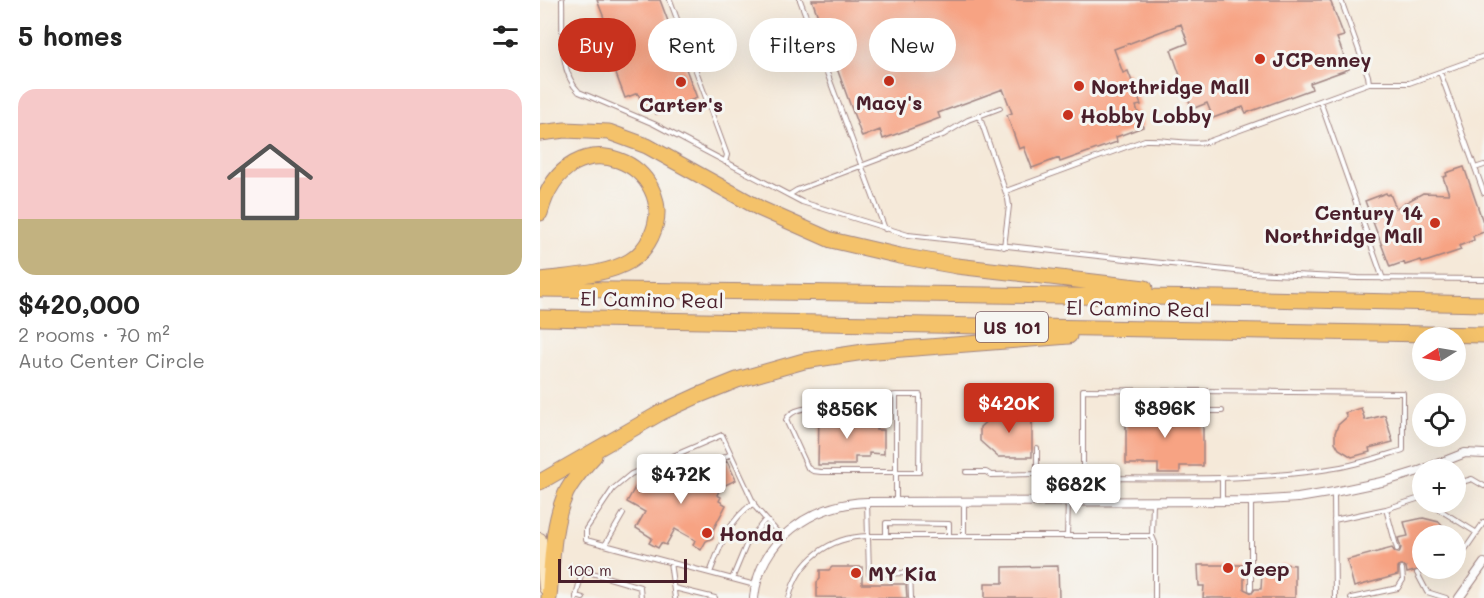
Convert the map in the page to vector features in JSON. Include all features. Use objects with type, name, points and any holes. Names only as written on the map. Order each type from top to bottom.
[{"type":"highway","points":[[540,133],[565,130],[609,132],[648,146],[761,209],[831,240],[843,243],[957,266],[1223,297]]},
{"type":"highway","points":[[540,213],[550,185],[561,171],[575,162],[593,157],[611,157],[629,164],[643,176],[652,192],[657,210],[655,228],[647,245],[630,261],[607,270],[540,280]]},
{"type":"highway","name":"El Camino Real","points":[[540,289],[1223,297],[1484,304]]},
{"type":"highway","name":"El Camino Real","points":[[544,319],[1484,335]]},
{"type":"highway","points":[[540,482],[605,444],[696,396],[737,380],[804,361],[864,352],[937,348],[1150,329]]},
{"type":"highway","points":[[547,598],[559,515],[566,494],[575,478],[605,444]]},
{"type":"main road","points":[[540,539],[547,598]]},
{"type":"street","points":[[1449,459],[1464,453],[1484,454]]},
{"type":"street","points":[[754,598],[756,585],[766,559],[782,537],[795,525],[815,513],[841,504],[867,502],[1251,501],[1298,498],[1334,492],[1412,473]]},
{"type":"street","points":[[1459,598],[1481,574],[1484,563]]},
{"type":"lane","points":[[562,0],[566,73],[571,85],[579,93],[654,123],[802,202],[885,229],[908,235],[1004,247],[1232,272],[1383,279],[1484,279]]},
{"type":"lane","points":[[670,0],[727,155],[725,162]]},
{"type":"lane","points":[[800,0],[885,229]]},
{"type":"lane","points":[[1341,0],[1368,75],[1369,84]]},
{"type":"lane","points":[[1006,191],[1145,140],[1197,144],[1207,142],[1369,84],[1409,83],[1484,56]]},
{"type":"lane","points":[[1440,72],[1484,193]]},
{"type":"lane","points":[[1320,101],[1383,279]]},
{"type":"lane","points":[[788,195],[944,135],[968,120],[1000,108]]},
{"type":"lane","points":[[979,116],[1006,191],[1009,206],[1004,247]]},
{"type":"lane","points":[[1475,168],[1484,165]]},
{"type":"lane","points":[[1083,478],[1222,478],[1290,474],[1333,468],[1403,450],[1403,393],[1083,390],[1083,478],[1083,502]]},
{"type":"lane","points":[[1142,391],[1142,411],[1153,411]]},
{"type":"lane","points":[[896,395],[896,502]]},
{"type":"lane","points":[[896,395],[920,395],[919,472],[896,472],[813,471],[808,468],[786,420],[792,413],[812,407],[896,395]]},
{"type":"lane","points":[[1173,411],[1222,411]]},
{"type":"lane","points":[[756,585],[586,540],[586,529],[613,489],[631,474],[722,435],[754,503],[765,520],[782,537]]},
{"type":"lane","points":[[1037,448],[1037,474]]},
{"type":"lane","points":[[657,463],[683,476],[731,454]]},
{"type":"lane","points":[[966,472],[986,472],[991,475],[1062,474]]},
{"type":"lane","points":[[1222,478],[1222,501]]},
{"type":"lane","points":[[1466,481],[1472,479],[1484,486]]},
{"type":"lane","points":[[1334,492],[1335,598]]},
{"type":"lane","points":[[1251,501],[1251,589]]},
{"type":"lane","points":[[1334,520],[1412,501]]},
{"type":"lane","points":[[867,502],[868,574],[910,573],[911,598]]},
{"type":"lane","points":[[963,502],[964,536]]},
{"type":"lane","points":[[1068,502],[1068,536]]},
{"type":"lane","points":[[1153,502],[1155,598]]},
{"type":"lane","points":[[710,573],[730,527],[739,515],[754,503]]},
{"type":"lane","points":[[1386,509],[1397,549]]},
{"type":"lane","points":[[1445,513],[1477,533]]},
{"type":"lane","points":[[605,545],[623,514]]},
{"type":"lane","points":[[732,579],[747,543],[765,520]]},
{"type":"lane","points":[[1466,548],[1484,522]]},
{"type":"lane","points":[[886,536],[886,523],[950,524],[949,536]]},
{"type":"lane","points":[[789,598],[808,559],[824,547],[842,540],[868,536],[1152,536]]},
{"type":"lane","points":[[670,562],[675,598]]},
{"type":"lane","points":[[1351,598],[1398,588],[1403,580],[1402,569]]},
{"type":"lane","points":[[584,598],[576,597],[582,570],[640,587],[641,598]]},
{"type":"lane","points":[[1420,579],[1427,592],[1446,598]]},
{"type":"lane","points":[[674,588],[715,598]]},
{"type":"building","points":[[597,0],[660,0],[667,18],[648,18],[648,72],[687,72],[697,98],[656,114],[651,100],[642,104],[638,93],[625,98],[615,72],[636,72],[636,18],[604,18]]},
{"type":"building","name":"Northridge Mall","points":[[812,0],[1330,0],[1344,36],[1337,38],[1349,69],[1310,83],[1312,89],[1246,113],[1243,107],[1213,118],[1207,103],[1192,109],[1171,50],[1188,43],[1181,24],[1114,49],[1123,73],[1128,71],[1141,105],[1136,106],[1143,127],[1116,137],[1117,142],[1060,162],[1059,158],[1032,168],[1024,147],[1019,149],[1007,115],[1012,113],[1003,89],[938,113],[940,118],[883,139],[880,130],[862,137],[838,72],[857,72],[857,18],[819,18]]},
{"type":"building","points":[[1464,167],[1484,225],[1484,232],[1473,236],[1474,240],[1459,246],[1461,250],[1422,263],[1421,260],[1405,265],[1404,262],[1390,267],[1365,201],[1386,193],[1390,194],[1396,208],[1423,193],[1449,194],[1443,177],[1447,176],[1446,173]]},
{"type":"building","points":[[1153,400],[1173,400],[1173,407],[1169,410],[1173,415],[1203,416],[1203,466],[1180,466],[1180,473],[1158,473],[1158,464],[1126,464],[1126,417],[1153,417],[1157,412],[1153,407]]},
{"type":"building","points":[[1005,406],[1022,406],[1022,419],[1032,419],[1032,457],[998,457],[980,441],[980,427],[990,418],[1005,418]]},
{"type":"building","points":[[1361,408],[1365,420],[1385,415],[1393,442],[1369,448],[1370,452],[1352,457],[1339,449],[1335,442],[1335,433],[1338,425],[1347,417],[1345,413]]},
{"type":"building","points":[[819,414],[862,415],[862,424],[876,424],[876,430],[884,430],[884,454],[869,453],[869,457],[855,457],[855,465],[818,465]]},
{"type":"building","points":[[727,461],[736,480],[721,487],[717,495],[721,497],[719,501],[726,505],[713,530],[713,538],[706,541],[701,550],[693,545],[695,540],[675,529],[666,545],[661,543],[658,548],[649,543],[652,538],[636,528],[645,512],[627,502],[643,473],[647,475],[650,470],[656,472],[656,470],[680,484],[682,480],[693,487],[701,473]]},
{"type":"building","points":[[1423,518],[1439,522],[1441,525],[1412,525],[1412,572],[1407,573],[1406,567],[1401,565],[1398,568],[1398,575],[1354,587],[1347,560],[1392,548],[1399,553],[1401,548],[1398,538],[1408,536],[1404,522]]},
{"type":"building","points":[[1280,564],[1295,565],[1295,598],[1203,598],[1204,586],[1199,586],[1198,565],[1244,565],[1244,589],[1252,593],[1255,589],[1261,589],[1262,572],[1280,572]]},
{"type":"building","points":[[1058,566],[1059,598],[985,598],[985,583],[1003,583],[1003,567]]},
{"type":"building","points":[[832,567],[862,567],[862,584],[906,584],[907,598],[817,597],[820,570],[829,570]]},
{"type":"place","name":"JCPenney","points":[[1260,59]]},
{"type":"place","name":"Macy's","points":[[889,81]]},
{"type":"place","name":"Carter's","points":[[681,82]]},
{"type":"place","name":"Northridge Mall","points":[[1079,86]]},
{"type":"place","name":"Hobby Lobby","points":[[1068,115]]},
{"type":"place","name":"Century 14 Northridge Mall","points":[[1435,223]]},
{"type":"place","name":"Honda","points":[[707,533]]},
{"type":"place","name":"Jeep","points":[[1228,568]]},
{"type":"place","name":"MY Kia","points":[[856,573]]}]
